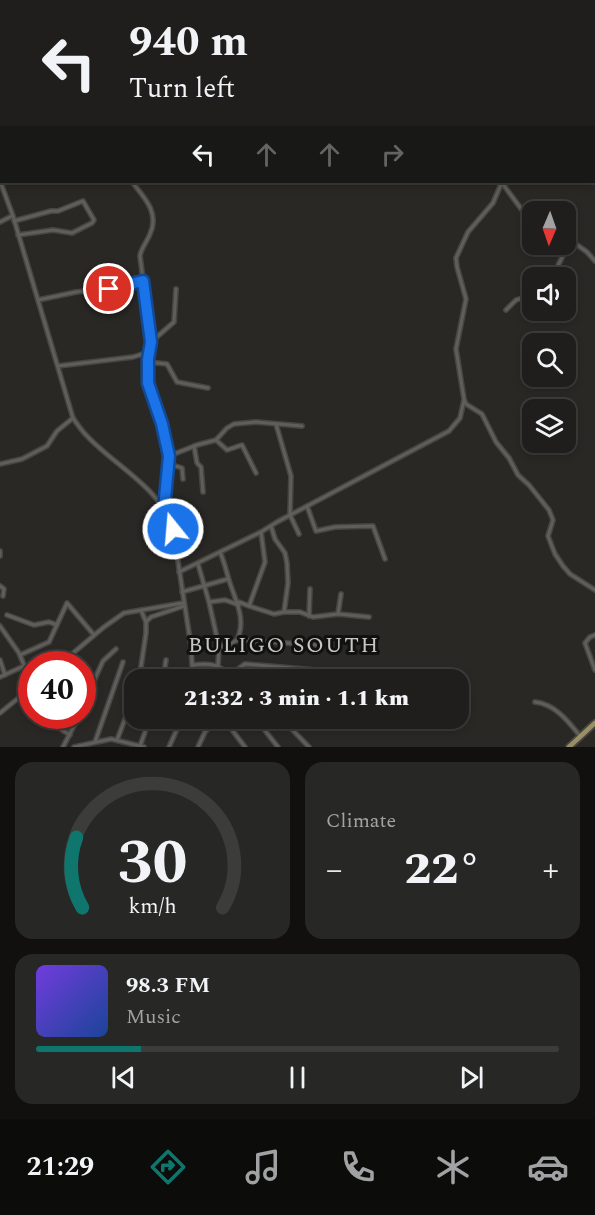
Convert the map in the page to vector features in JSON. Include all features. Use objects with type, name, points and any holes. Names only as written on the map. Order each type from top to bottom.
[{"type":"main road","points":[[569,747],[595,723]]},
{"type":"street","points":[[1,183],[13,216],[73,418],[87,436],[154,497],[164,509],[173,529],[193,669]]},
{"type":"street","points":[[133,183],[154,216],[152,230],[141,251],[151,342],[148,362],[149,388],[162,424],[169,456],[164,509]]},
{"type":"street","points":[[502,183],[493,203],[468,232],[456,258],[466,299],[456,349],[464,399],[466,404],[482,414],[495,442],[509,458],[518,475],[549,510],[553,520],[548,536],[562,566],[595,590]]},
{"type":"street","points":[[503,183],[522,208]]},
{"type":"street","points":[[14,221],[58,211],[83,201],[94,220],[72,232],[53,230],[45,233],[18,235]]},
{"type":"street","points":[[0,222],[13,216]]},
{"type":"street","points":[[576,244],[595,261]]},
{"type":"street","points":[[38,300],[76,292],[121,287],[143,281]]},
{"type":"street","points":[[151,342],[174,322],[176,289]]},
{"type":"street","points":[[506,310],[516,300],[522,298]]},
{"type":"street","points":[[58,366],[133,357],[149,352]]},
{"type":"street","points":[[148,362],[167,364],[177,382],[208,388]]},
{"type":"street","points":[[179,572],[261,532],[449,432],[460,418],[464,399]]},
{"type":"street","points":[[0,465],[22,459],[47,446],[57,431],[73,418]]},
{"type":"street","points":[[169,456],[216,440],[234,424],[256,422],[302,426]]},
{"type":"street","points":[[276,424],[291,476],[290,515],[299,534]]},
{"type":"street","points":[[216,440],[227,450],[242,445],[256,473]]},
{"type":"street","points":[[194,446],[197,463],[201,467],[203,492]]},
{"type":"street","points":[[169,464],[182,468],[183,479]]},
{"type":"street","points":[[307,506],[316,531],[335,527],[373,526],[385,559]]},
{"type":"street","points":[[270,526],[275,539],[285,553],[287,563],[288,583],[284,612]]},
{"type":"street","points":[[249,606],[265,562],[261,532]]},
{"type":"street","points":[[0,551],[0,556]]},
{"type":"street","points":[[220,552],[238,603],[241,623],[237,640]]},
{"type":"street","points":[[198,564],[219,647],[218,665]]},
{"type":"street","points":[[182,592],[228,579]]},
{"type":"street","points":[[0,586],[4,589],[3,596]]},
{"type":"street","points":[[309,616],[310,589]]},
{"type":"street","points":[[338,614],[341,594]]},
{"type":"street","points":[[209,602],[225,600],[276,614],[300,612],[309,616],[321,617],[338,614],[369,617]]},
{"type":"street","points":[[29,651],[49,642],[67,603],[94,635]]},
{"type":"street","points":[[76,651],[124,613],[184,604]]},
{"type":"street","points":[[146,622],[151,617],[184,604]]},
{"type":"street","points":[[141,610],[146,622],[146,633],[141,669]]},
{"type":"street","points":[[7,615],[34,626],[49,622],[57,625]]},
{"type":"street","points":[[0,626],[18,652]]},
{"type":"street","points":[[595,635],[585,643],[595,670]]},
{"type":"street","points":[[219,647],[237,640],[319,645]]},
{"type":"street","points":[[96,677],[103,661],[117,649]]},
{"type":"street","points":[[0,660],[5,675]]},
{"type":"street","points":[[165,669],[166,660]]},
{"type":"street","points":[[95,742],[123,662]]},
{"type":"street","points":[[238,669],[245,664],[303,669]]},
{"type":"street","points":[[193,665],[218,665],[223,669]]},
{"type":"street","points":[[0,677],[18,669]]},
{"type":"street","points":[[0,712],[18,697]]},
{"type":"street","points":[[535,702],[561,714],[580,736]]},
{"type":"street","points":[[117,740],[124,722]]},
{"type":"street","points":[[61,729],[70,735]]},
{"type":"street","points":[[63,747],[73,729]]},
{"type":"street","points":[[74,747],[105,740],[117,740],[125,745],[142,747],[147,729]]},
{"type":"street","points":[[169,747],[177,729]]},
{"type":"street","points":[[198,747],[208,729]]},
{"type":"street","points":[[230,729],[243,746]]},
{"type":"street","points":[[264,729],[278,747]]},
{"type":"street","points":[[292,729],[309,747]]},
{"type":"street","points":[[105,740],[107,747]]},
{"type":"district","name":"BULIGO SOUTH","points":[[284,645]]},
{"type":"route","points":[[109,289],[143,281],[151,342],[148,383],[162,424],[169,456],[164,509],[170,517],[173,529]]}]
